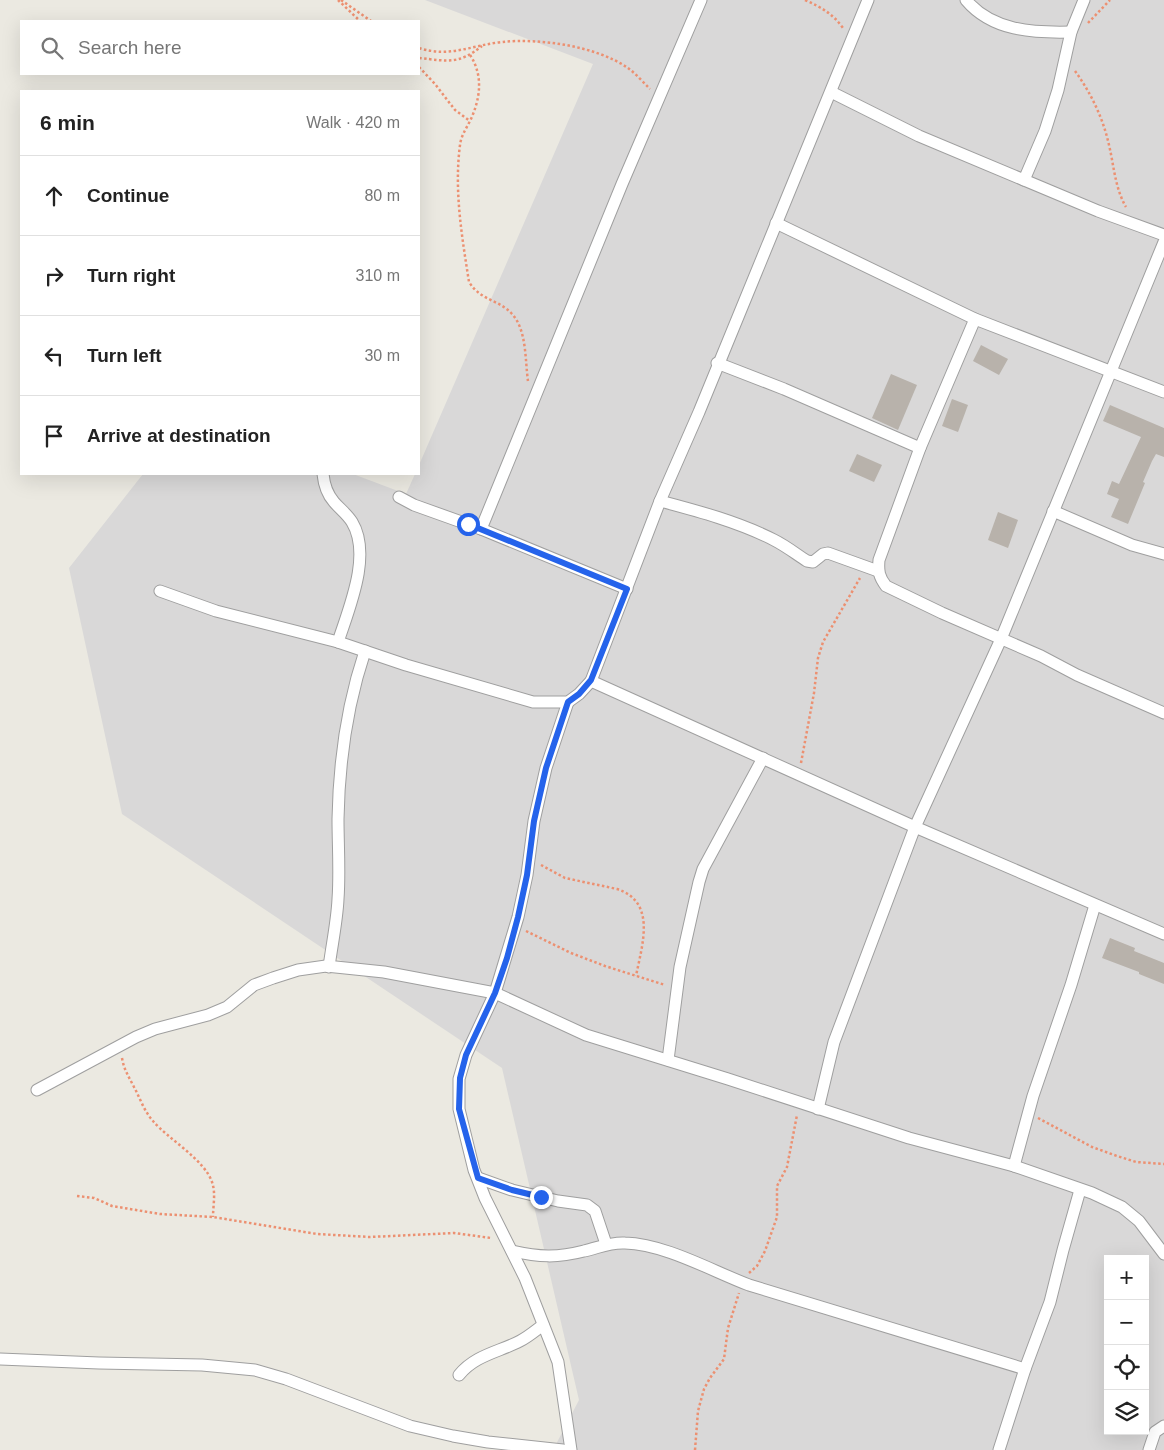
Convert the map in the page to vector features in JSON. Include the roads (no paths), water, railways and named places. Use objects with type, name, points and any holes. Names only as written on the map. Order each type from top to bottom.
[{"type":"street","points":[[482,529],[622,184],[701,0]]},
{"type":"street","points":[[571,1450],[558,1362],[525,1278],[485,1198],[478,1178],[459,1109],[460,1078],[466,1055],[495,993],[515,926],[534,821],[546,768],[568,702],[579,694],[591,680],[660,501],[699,412],[868,0]]},
{"type":"street","points":[[966,0],[974,10],[987,18],[1010,27],[1047,33],[1072,32]]},
{"type":"street","points":[[1024,180],[1045,131],[1058,90],[1072,32],[1084,0]]},
{"type":"street","points":[[831,92],[919,136],[1098,211],[1164,235]]},
{"type":"street","points":[[776,223],[975,319],[1164,392]]},
{"type":"street","points":[[818,1109],[834,1042],[915,827],[1000,639],[1164,242]]},
{"type":"street","points":[[975,319],[920,448],[879,560],[878,571],[881,579],[886,586],[1041,656],[1077,675],[1164,713]]},
{"type":"street","points":[[718,363],[784,389],[920,448]]},
{"type":"street","points":[[323,475],[325,486],[332,500],[350,519],[356,530],[361,548],[357,580],[338,642]]},
{"type":"street","points":[[399,497],[414,505],[482,529],[627,589]]},
{"type":"street","points":[[660,501],[698,511],[756,532],[807,561],[816,561],[828,553],[878,571]]},
{"type":"street","points":[[1053,511],[1132,545],[1164,554]]},
{"type":"street","points":[[160,591],[216,611],[338,642],[406,665],[534,702],[568,702]]},
{"type":"street","points":[[329,967],[338,901],[338,818],[343,746],[350,702],[365,651]]},
{"type":"street","points":[[591,680],[915,827],[1095,906],[1164,934]]},
{"type":"street","points":[[668,1060],[677,989],[695,898],[703,869],[763,758]]},
{"type":"street","points":[[1014,1166],[1029,1112],[1095,906]]},
{"type":"street","points":[[37,1090],[119,1045],[155,1029],[227,1007],[254,985],[273,978],[298,970],[329,967],[384,972],[495,993],[586,1035],[910,1138],[1014,1166],[1122,1207],[1139,1221],[1164,1254]]},
{"type":"street","points":[[478,1178],[512,1190],[558,1201],[587,1205],[595,1211],[606,1244]]},
{"type":"street","points":[[999,1450],[1050,1302],[1080,1190]]},
{"type":"street","points":[[510,1246],[535,1256],[558,1256],[606,1244],[626,1242],[650,1246],[701,1264],[744,1283],[1026,1369]]},
{"type":"street","points":[[459,1375],[479,1358],[520,1341],[543,1326]]},
{"type":"street","points":[[0,1359],[202,1365],[255,1370],[286,1379],[410,1426],[488,1442],[563,1450]]},
{"type":"street","points":[[1149,1450],[1155,1432],[1164,1425]]}]
